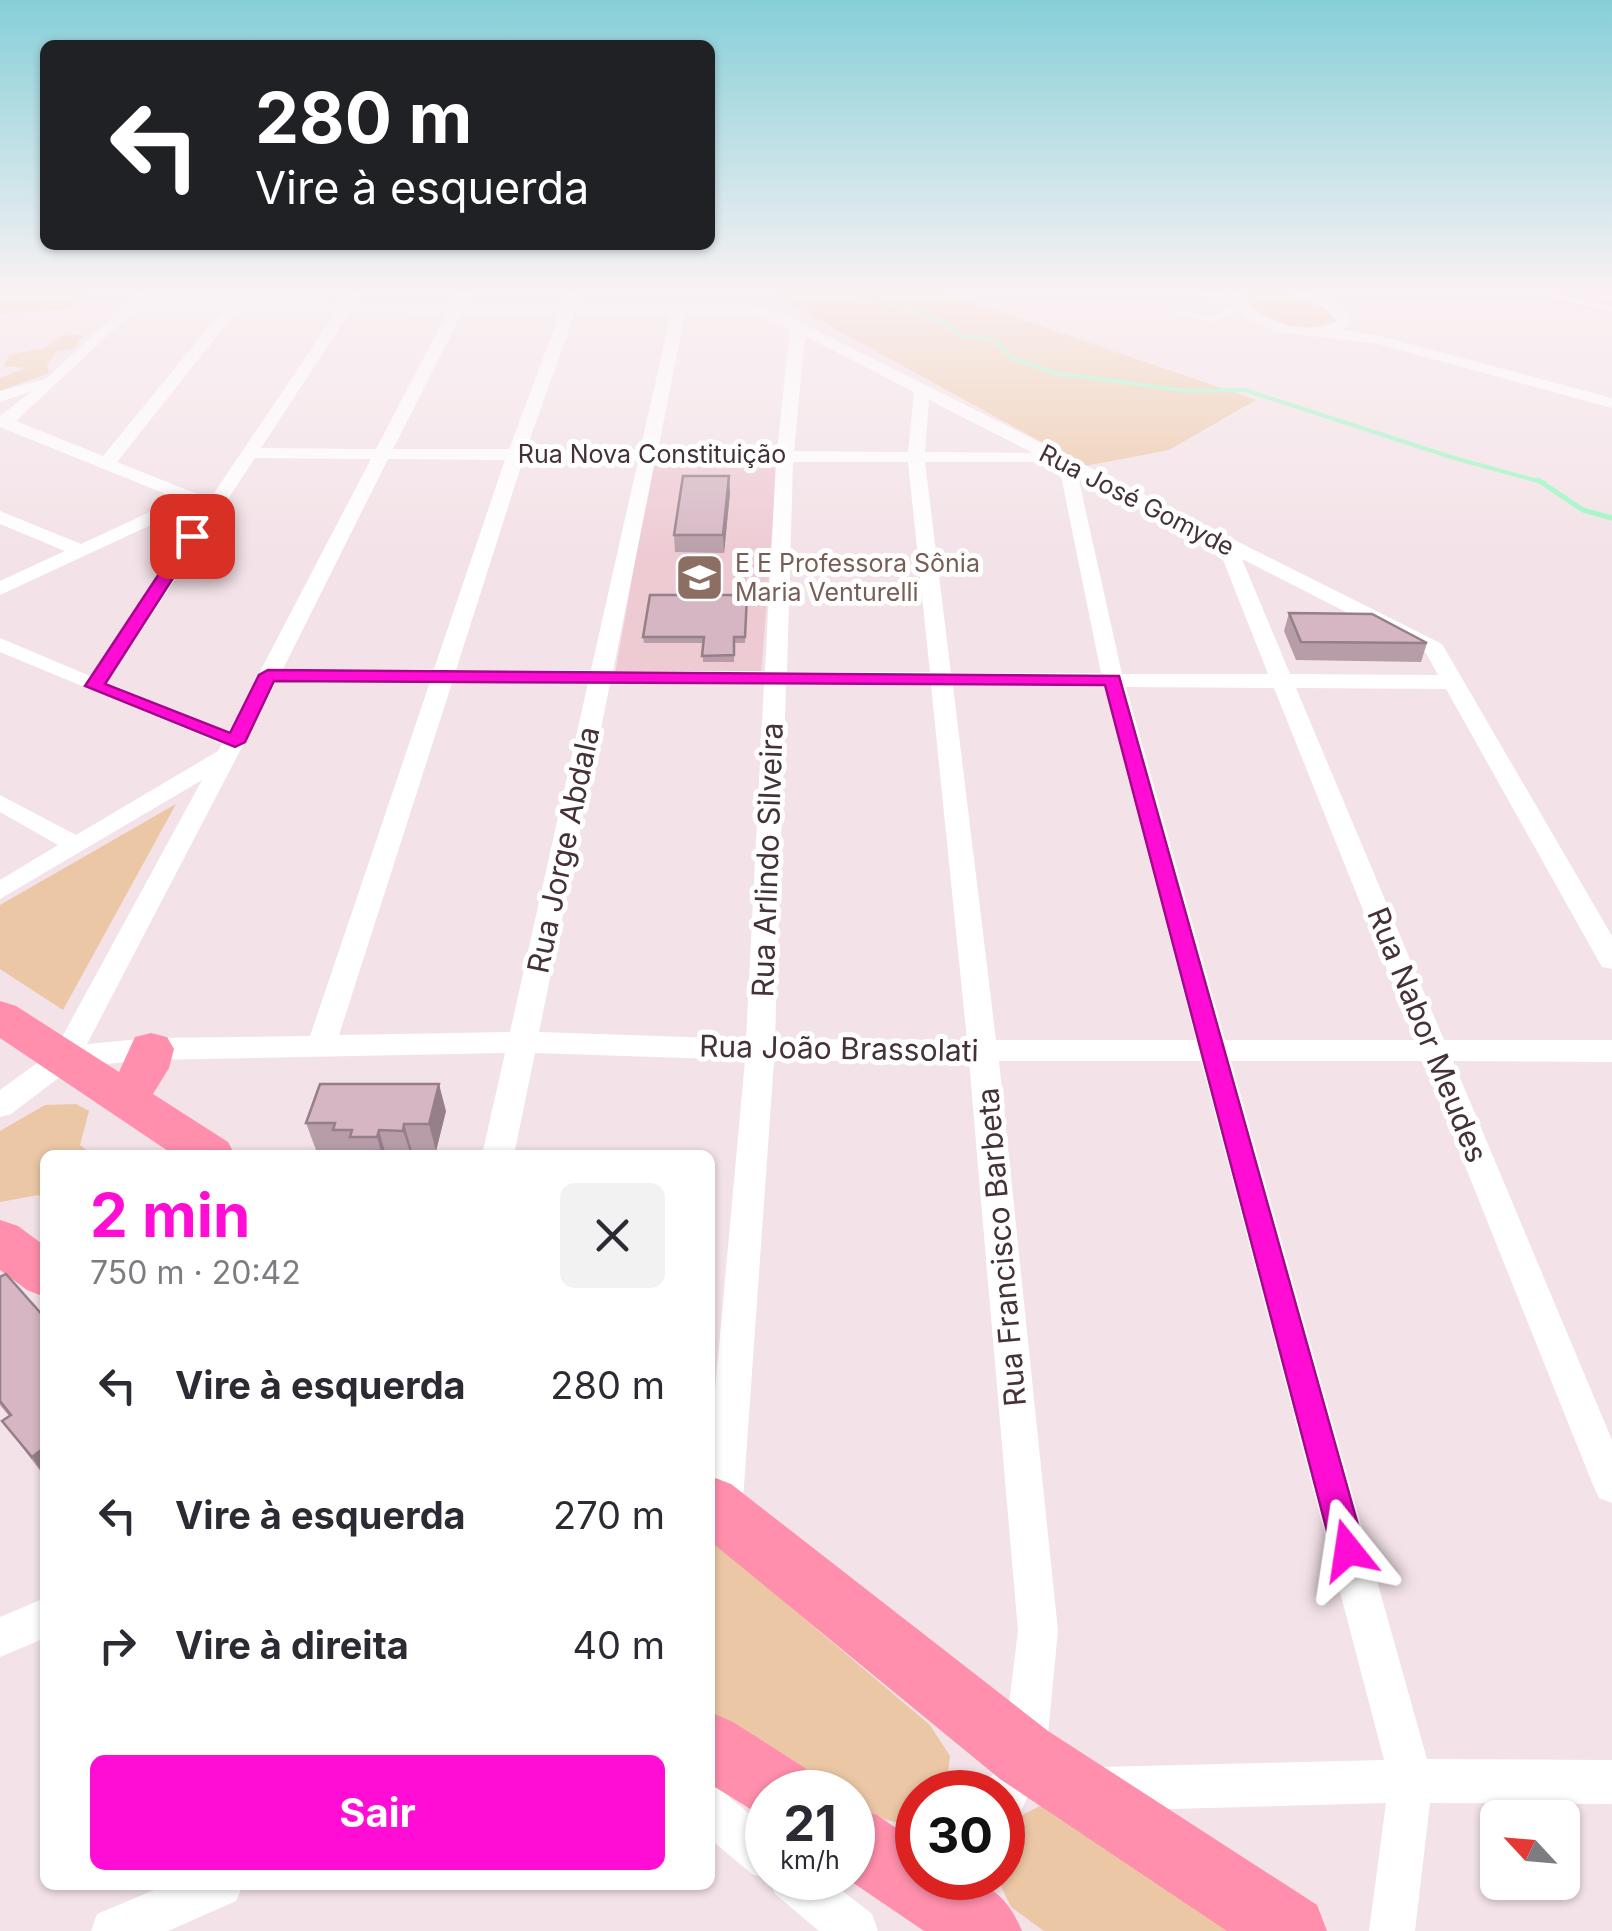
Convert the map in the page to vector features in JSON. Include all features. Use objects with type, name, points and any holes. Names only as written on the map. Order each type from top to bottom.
[{"type":"main road","points":[[0,1017],[204,1150]]},
{"type":"main road","points":[[126,1098],[146,1068],[151,1049]]},
{"type":"main road","points":[[0,1240],[40,1271]]},
{"type":"main road","points":[[717,1509],[1034,1782],[1291,1931]]},
{"type":"main road","points":[[715,1748],[748,1770]]},
{"type":"main road","points":[[875,1856],[958,1912]]},
{"type":"street","points":[[0,397],[46,380]]},
{"type":"street","points":[[54,380],[2,422],[202,502]]},
{"type":"street","points":[[106,464],[173,380]]},
{"type":"street","points":[[94,686],[202,502],[250,452],[298,380]]},
{"type":"street","points":[[0,1106],[66,1058],[231,748],[419,380]]},
{"type":"street","points":[[320,1048],[543,380]]},
{"type":"street","name":"Rua Jorge Abdala","points":[[499,1150],[664,380]]},
{"type":"street","name":"Rua Arlindo Silveira","points":[[717,1509],[760,1050],[785,455],[793,380]]},
{"type":"street","name":"Rua José Gomyde","points":[[903,380],[1065,471],[1106,484],[1434,649],[1450,682]]},
{"type":"street","points":[[1527,380],[1612,403]]},
{"type":"street","points":[[1583,380],[1612,388]]},
{"type":"street","name":"Rua Francisco Barbeta","points":[[922,390],[916,456],[983,1051],[1038,1632],[1034,1782]]},
{"type":"street","name":"Rua Nova Constituição","points":[[250,452],[916,456],[1065,471]]},
{"type":"street","points":[[1065,471],[1106,484]]},
{"type":"street","points":[[1065,471],[1113,680],[1411,1780],[1392,1931]]},
{"type":"street","points":[[0,589],[202,502]]},
{"type":"street","points":[[0,516],[81,551]]},
{"type":"street","name":"Rua Nabor Meudes","points":[[1227,547],[1612,1485]]},
{"type":"street","points":[[1242,586],[1287,577]]},
{"type":"street","points":[[0,644],[231,748]]},
{"type":"street","points":[[268,675],[1450,682],[1612,960]]},
{"type":"street","points":[[0,890],[231,748]]},
{"type":"street","points":[[0,802],[76,845]]},
{"type":"street","name":"Rua João Brassolati","points":[[66,1058],[151,1049],[523,1042],[760,1050],[1612,1051]]},
{"type":"street","points":[[0,1638],[40,1620]]},
{"type":"street","points":[[1034,1782],[1612,1782]]},
{"type":"street","points":[[715,1814],[745,1839]]},
{"type":"street","points":[[114,1931],[208,1890]]},
{"type":"street","points":[[818,1900],[856,1931]]},
{"type":"shaded area","points":[[0,380],[30,380],[0,391]]},
{"type":"shaded area","points":[[929,380],[1198,380],[1256,400],[1169,450],[1085,466]]},
{"type":"shaded area","name":"E E Professora Sônia Maria Venturelli","points":[[654,456],[778,457],[761,675],[615,674]],"holes":[[[747,601],[744,643],[644,643]]]},
{"type":"shaded area","points":[[176,804],[63,1010],[0,969],[0,905]]},
{"type":"shaded area","points":[[76,1104],[89,1111],[80,1145],[86,1150],[40,1150],[40,1196],[0,1202],[0,1131],[45,1105]]},
{"type":"shaded area","points":[[715,1543],[930,1725],[950,1756],[948,1770],[895,1770],[895,1821],[875,1814],[875,1770],[805,1770],[715,1720]]},
{"type":"shaded area","points":[[1040,1806],[1058,1810],[1239,1931],[1044,1931],[1011,1907],[1008,1900],[1025,1900],[1025,1814]]},
{"type":"building","points":[[683,476],[729,476],[723,535],[674,535]]},
{"type":"building","points":[[650,595],[747,595],[745,637],[734,637],[734,655],[702,656],[704,637],[643,637]]},
{"type":"building","points":[[1289,613],[1372,614],[1427,643],[1301,642]]},
{"type":"building","points":[[320,1084],[439,1084],[429,1124],[404,1124],[403,1131],[379,1130],[377,1137],[350,1137],[352,1130],[333,1130],[335,1123],[306,1123]]},
{"type":"building","points":[[6,1274],[40,1312],[40,1451],[32,1457],[2,1421],[11,1415],[0,1401],[0,1277]]},
{"type":"waterway","points":[[1108,380],[1188,391],[1245,390],[1541,482]]},
{"type":"waterway","points":[[1541,482],[1545,483]]},
{"type":"waterway","points":[[1541,482],[1583,510],[1612,518]]},
{"type":"place","name":"E E Professora Sônia Maria Venturelli","points":[[700,577]]},
{"type":"route","points":[[192,536],[94,686],[235,742],[268,675],[1113,680],[1348,1550]]}]
